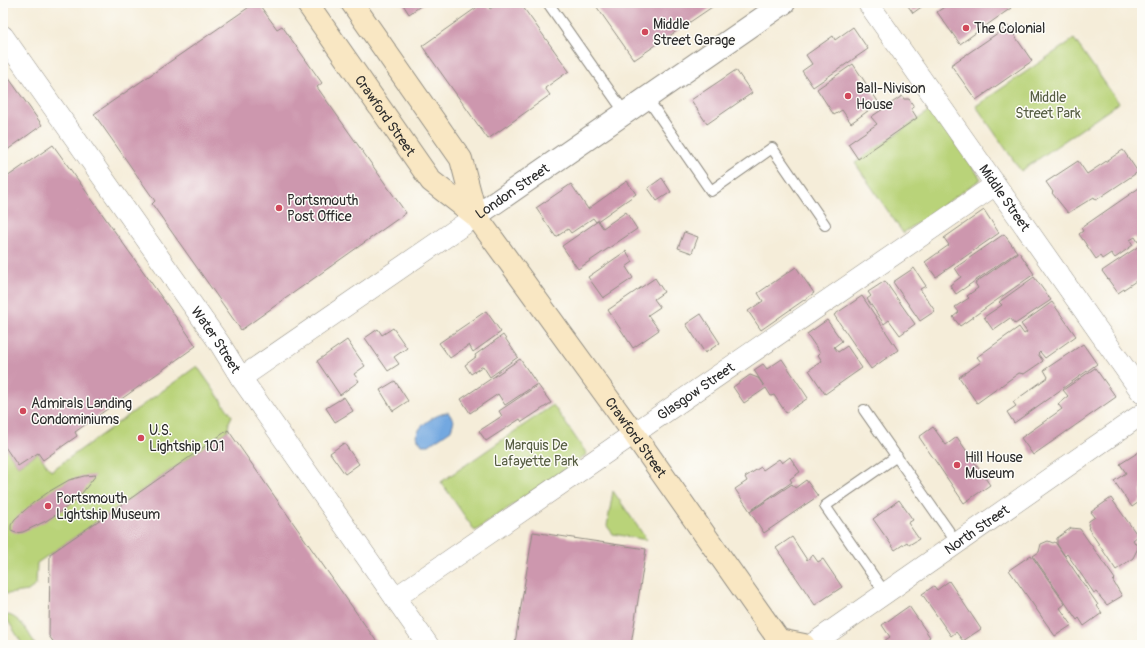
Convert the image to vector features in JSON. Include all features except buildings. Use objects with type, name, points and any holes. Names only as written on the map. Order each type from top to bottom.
[{"type":"main road","name":"Crawford Street","points":[[307,3],[431,181],[476,216],[634,434],[779,643],[804,645]]},
{"type":"main road","name":"Crawford Street","points":[[352,3],[462,159],[476,216]]},
{"type":"street","name":"London Street","points":[[240,378],[784,3]]},
{"type":"street","name":"Middle Street","points":[[868,3],[1142,393]]},
{"type":"street","name":"Water Street","points":[[3,36],[220,344],[240,378],[428,645]]},
{"type":"street","name":"Glasgow Street","points":[[395,598],[995,185]]},
{"type":"street","name":"North Street","points":[[811,645],[1142,414]]},
{"type":"lane","points":[[548,3],[625,113]]},
{"type":"lane","points":[[647,98],[711,191],[772,148],[825,225]]},
{"type":"lane","points":[[864,410],[958,543]]},
{"type":"lane","points":[[885,593],[825,506],[897,456]]},
{"type":"green space","name":"Middle Street Park","points":[[1074,39],[1119,103],[1021,171],[976,106]]},
{"type":"green space","points":[[932,109],[981,179],[903,233],[855,163]]},
{"type":"green space","points":[[197,366],[232,416],[229,422],[228,430],[37,563],[36,585],[28,591],[7,594],[3,592],[3,444],[18,466],[38,453],[51,471]]},
{"type":"green space","name":"Marquis De Lafayette Park","points":[[553,405],[587,454],[475,531],[441,482]]},
{"type":"green space","points":[[613,491],[647,540],[613,534],[607,526]]},
{"type":"green space","points":[[9,615],[21,623],[35,645],[23,645],[5,616]]},
{"type":"water","points":[[448,412],[454,421],[451,430],[429,445],[422,445],[416,436],[421,427],[434,417]]},
{"type":"place","name":"The Colonial","points":[[966,28]]},
{"type":"place","name":"Middle Street Garage","points":[[645,32]]},
{"type":"place","name":"Ball-Nivison House","points":[[848,96]]},
{"type":"place","name":"Portsmouth Post Office","points":[[279,208]]},
{"type":"place","name":"Admirals Landing Condominiums","points":[[23,411]]},
{"type":"place","name":"U.S. Lightship 101","points":[[141,438]]},
{"type":"place","name":"Hill House Museum","points":[[957,465]]},
{"type":"place","name":"Portsmouth Lightship Museum","points":[[48,506]]}]
